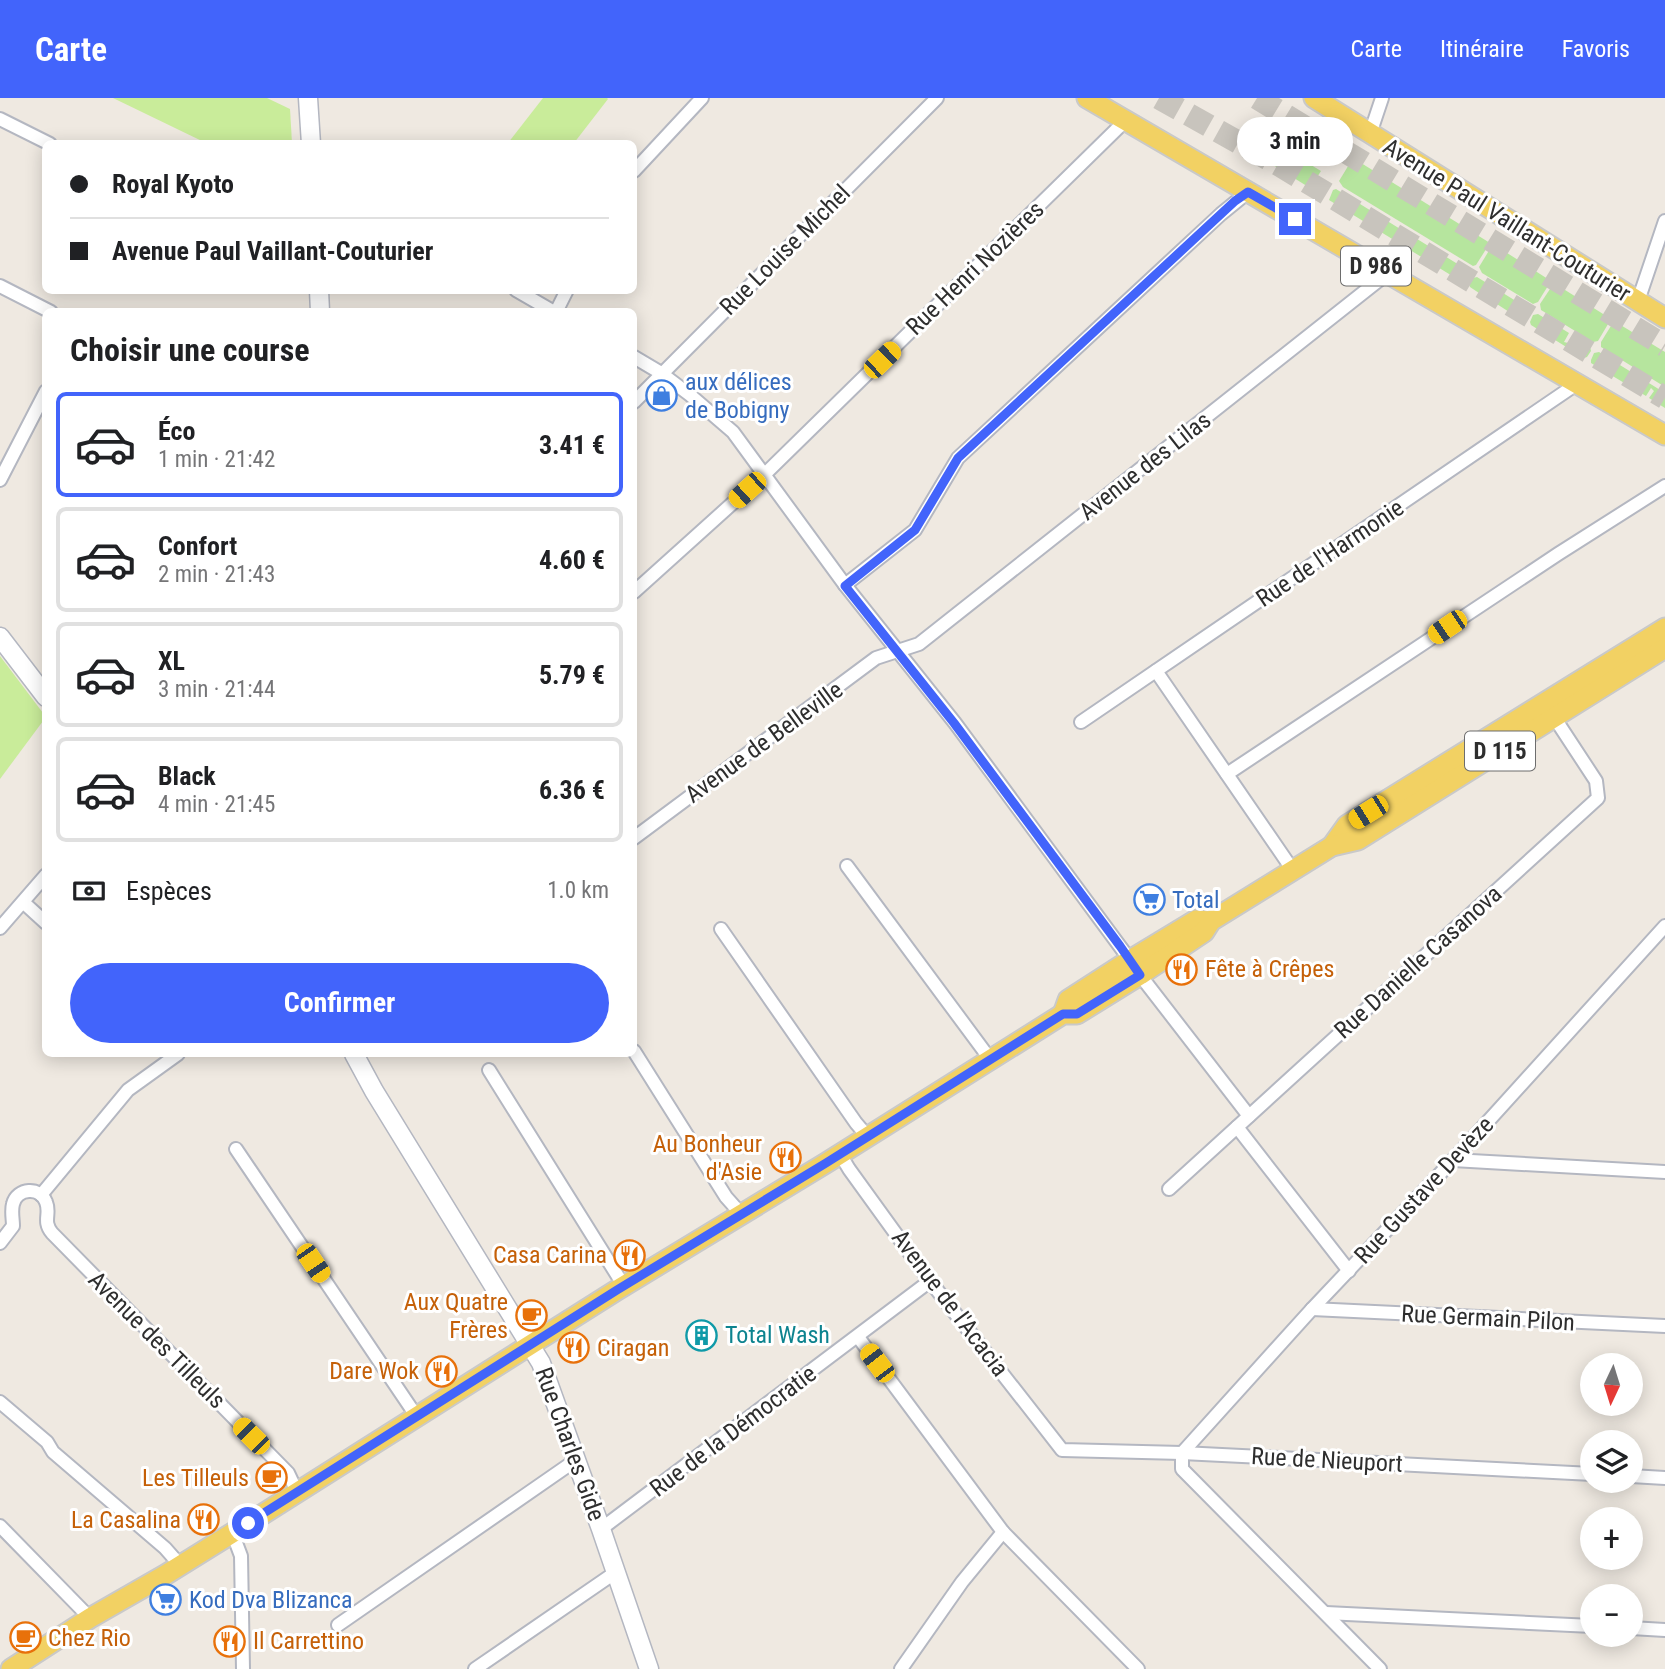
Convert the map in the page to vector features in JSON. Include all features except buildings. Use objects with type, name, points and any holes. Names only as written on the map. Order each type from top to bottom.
[{"type":"main road","name":"D 986","points":[[1087,98],[1665,435]]},
{"type":"main road","name":"Avenue Paul Vaillant-Couturier","points":[[1314,98],[1665,318]]},
{"type":"main road","points":[[1332,846],[1347,825],[1665,628]]},
{"type":"main road","name":"D 115","points":[[11,1669],[1030,1034],[1063,1014],[1077,1014],[1135,968],[1204,932],[1211,920],[1292,869],[1332,846],[1358,840],[1665,648]]},
{"type":"street","points":[[308,98],[310,140]]},
{"type":"street","points":[[637,168],[702,98]]},
{"type":"street","name":"Rue Louise Michel","points":[[637,399],[937,98]]},
{"type":"street","points":[[1370,134],[1382,98]]},
{"type":"street","points":[[0,119],[42,140]]},
{"type":"street","name":"Rue Henri Nozières","points":[[637,589],[765,474],[1125,121]]},
{"type":"street","points":[[845,586],[915,530],[958,458],[1248,192]]},
{"type":"street","points":[[1638,301],[1665,220]]},
{"type":"street","name":"Avenue des Lilas","points":[[897,651],[919,644],[1388,273]]},
{"type":"street","points":[[0,286],[43,308]]},
{"type":"street","points":[[523,294],[548,308]]},
{"type":"street","points":[[637,359],[690,395],[733,432],[845,586],[954,723],[1135,968],[1249,1116]]},
{"type":"street","name":"Rue de l'Harmonie","points":[[1081,722],[1578,383]]},
{"type":"street","points":[[0,480],[42,399]]},
{"type":"street","points":[[1227,774],[1665,486]]},
{"type":"street","points":[[0,637],[42,691]]},
{"type":"street","name":"Avenue de Belleville","points":[[637,836],[876,658],[897,651]]},
{"type":"street","points":[[1156,671],[1292,869]]},
{"type":"street","name":"Rue Danielle Casanova","points":[[1169,1189],[1598,798],[1596,781],[1554,717]]},
{"type":"street","points":[[847,866],[990,1059]]},
{"type":"street","points":[[0,928],[42,881]]},
{"type":"street","points":[[23,902],[42,919]]},
{"type":"street","name":"Rue Gustave Devèze","points":[[1182,1453],[1665,926]]},
{"type":"street","points":[[721,929],[868,1137]]},
{"type":"street","points":[[637,1056],[726,1197],[742,1215]]},
{"type":"street","points":[[0,1243],[13,1226],[13,1201],[20,1193],[31,1191],[41,1195],[128,1090],[174,1057]]},
{"type":"street","name":"Rue Charles Gide","points":[[356,1057],[541,1363],[649,1669]]},
{"type":"street","points":[[489,1070],[624,1286]]},
{"type":"street","points":[[1237,1127],[1349,1271]]},
{"type":"street","points":[[236,1149],[417,1417]]},
{"type":"street","name":"Avenue de l'Acacia","points":[[840,1154],[930,1281],[1062,1450]]},
{"type":"street","points":[[1453,1160],[1665,1172]]},
{"type":"street","name":"Avenue des Tilleuls","points":[[41,1195],[47,1203],[48,1229],[288,1473],[297,1492]]},
{"type":"street","name":"Rue de la Démocratie","points":[[601,1529],[930,1281]]},
{"type":"street","name":"Rue Germain Pilon","points":[[1312,1309],[1665,1326]]},
{"type":"street","points":[[858,1337],[1003,1532],[1138,1669]]},
{"type":"street","points":[[0,1402],[47,1442],[53,1452],[166,1548],[180,1565]]},
{"type":"street","name":"Rue de Nieuport","points":[[1062,1450],[1182,1453],[1580,1473]]},
{"type":"street","points":[[1182,1453],[1182,1469],[1380,1669]]},
{"type":"street","points":[[338,1625],[576,1461]]},
{"type":"street","points":[[1643,1477],[1665,1478]]},
{"type":"street","points":[[0,1526],[90,1618]]},
{"type":"street","points":[[232,1532],[241,1556],[243,1669]]},
{"type":"street","points":[[901,1669],[962,1582],[1003,1532]]},
{"type":"street","points":[[475,1669],[616,1572]]},
{"type":"street","points":[[1326,1613],[1580,1625]]},
{"type":"street","points":[[1643,1629],[1665,1630]]},
{"type":"green space","points":[[113,98],[267,98],[290,109],[292,140],[200,140]]},
{"type":"green space","points":[[543,98],[608,99],[576,140],[510,140]]},
{"type":"green space","points":[[1294,118],[1337,144],[1328,161],[1277,128],[1280,125],[1288,128]]},
{"type":"green space","points":[[1278,145],[1321,171],[1310,188],[1267,161]]},
{"type":"green space","points":[[1353,158],[1490,243],[1476,265],[1473,266],[1343,187],[1339,181]]},
{"type":"green space","points":[[1336,189],[1405,232],[1401,240],[1404,242],[1409,234],[1469,271],[1465,282],[1329,200]]},
{"type":"green space","points":[[1493,244],[1551,281],[1538,302],[1533,304],[1482,273],[1479,267]]},
{"type":"green space","points":[[1477,277],[1529,309],[1527,318],[1523,321],[1483,295],[1487,287],[1484,285],[1479,293],[1470,287],[1473,278]]},
{"type":"green space","points":[[1554,283],[1611,319],[1598,341],[1593,342],[1541,310],[1540,304]]},
{"type":"green space","points":[[1538,314],[1569,333],[1564,342],[1568,343],[1572,336],[1590,347],[1591,351],[1587,357],[1584,358],[1531,325],[1533,315]]},
{"type":"green space","points":[[1614,321],[1665,352],[1665,387],[1601,347],[1601,342]]},
{"type":"green space","points":[[1599,352],[1665,393],[1665,408],[1649,398],[1654,391],[1651,388],[1646,396],[1591,363],[1594,353]]},
{"type":"green space","points":[[0,656],[42,712],[42,722],[0,779]]},
{"type":"tunnel","points":[[1159,98],[1279,165],[1665,398]]},
{"type":"tunnel","points":[[1257,98],[1665,346]]},
{"type":"place","name":"aux délices de Bobigny","points":[[662,396]]},
{"type":"place","name":"Total","points":[[1149,900]]},
{"type":"place","name":"Fête à Crêpes","points":[[1182,969]]},
{"type":"place","name":"Au Bonheur d'Asie","points":[[785,1158]]},
{"type":"place","name":"Casa Carina","points":[[630,1255]]},
{"type":"place","name":"Aux Quatre Frères","points":[[531,1316]]},
{"type":"place","name":"Total Wash","points":[[702,1335]]},
{"type":"place","name":"Ciragan","points":[[574,1348]]},
{"type":"place","name":"Dare Wok","points":[[442,1371]]},
{"type":"place","name":"Les Tilleuls","points":[[272,1478]]},
{"type":"place","name":"La Casalina","points":[[204,1520]]},
{"type":"place","name":"Kod Dva Blizanca","points":[[166,1600]]},
{"type":"place","name":"Chez Rio","points":[[25,1638]]},
{"type":"place","name":"Il Carrettino","points":[[230,1641]]},
{"type":"route","points":[[248,1523],[617,1290],[1063,1014],[1077,1014],[1140,975],[954,723],[845,586],[915,530],[958,458],[1235,201],[1248,192],[1295,219]]}]
